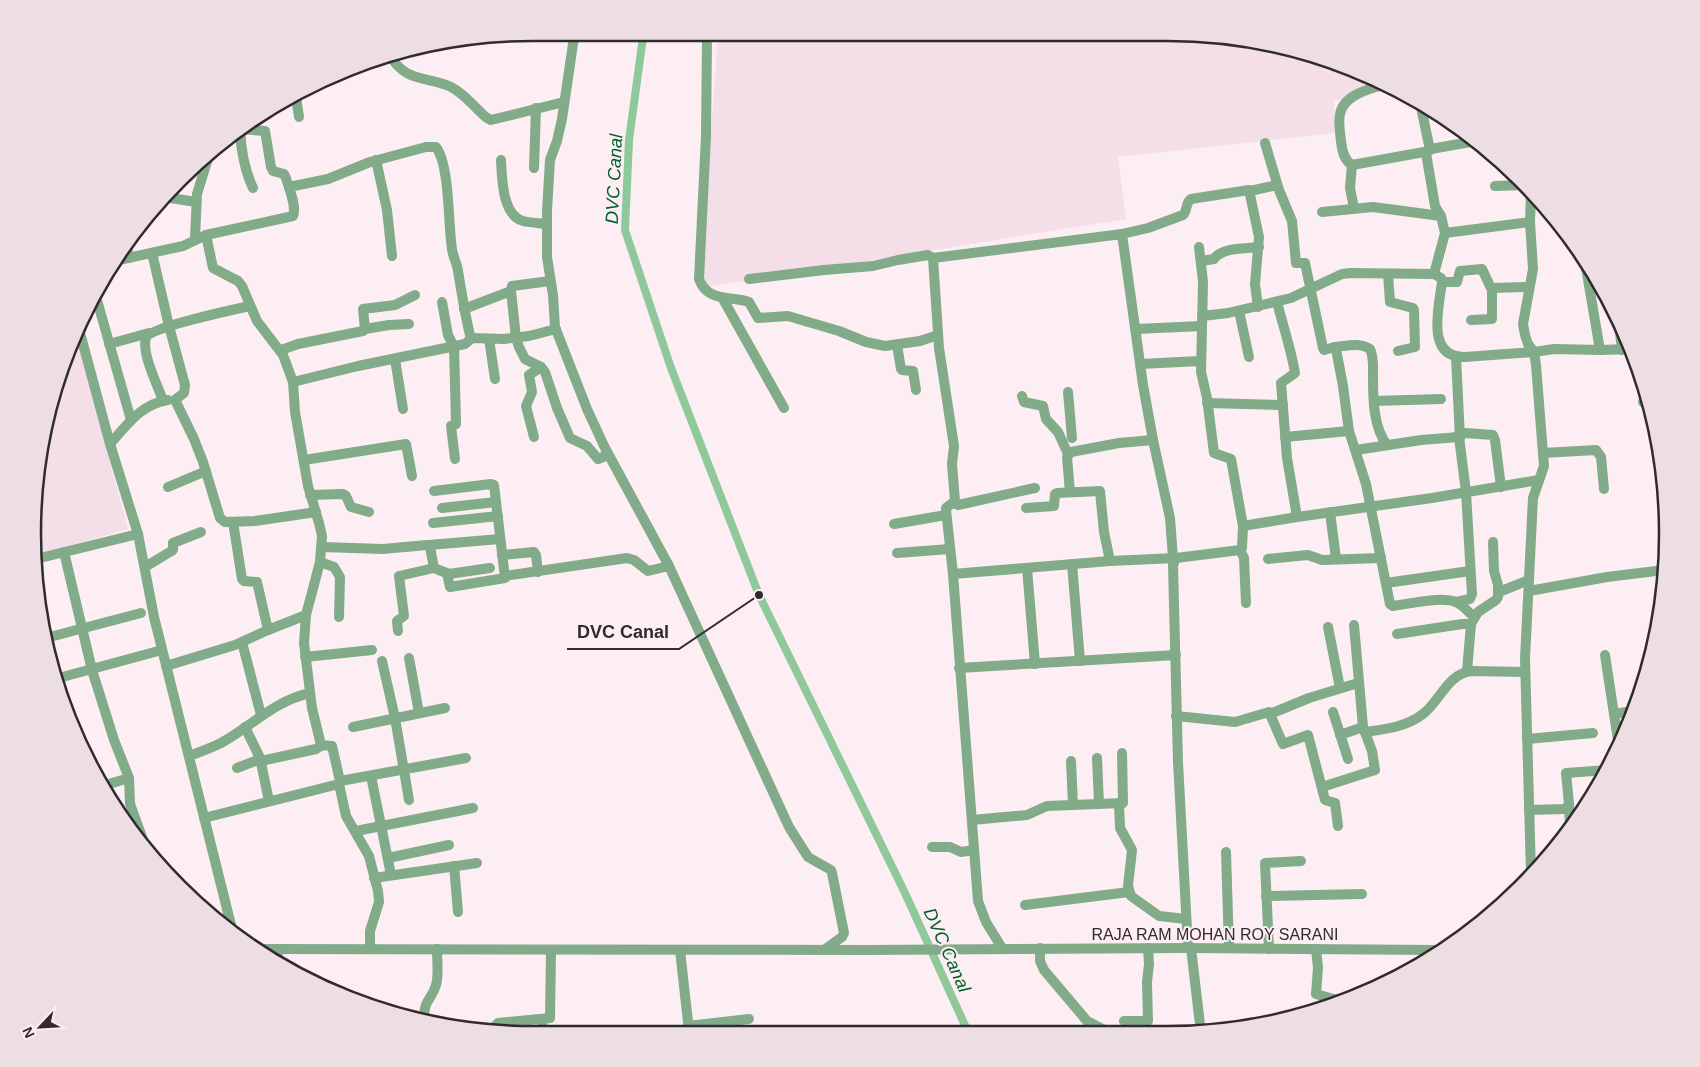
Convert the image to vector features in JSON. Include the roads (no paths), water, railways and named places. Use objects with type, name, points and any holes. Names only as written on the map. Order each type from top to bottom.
[{"type":"street","points":[[573,41],[557,141],[550,160],[547,257],[556,329],[587,409],[608,455],[669,566],[789,826],[808,857],[829,869],[832,873],[844,933],[842,937],[824,950]]},
{"type":"street","points":[[707,41],[706,136],[699,279],[701,285],[709,292],[723,299],[749,302],[758,318],[788,316],[839,331],[866,342],[885,346],[896,345],[920,341],[938,335]]},
{"type":"street","points":[[394,62],[410,75],[451,87],[491,120],[564,102]]},
{"type":"street","points":[[1354,208],[1350,188],[1352,165],[1345,158],[1342,151],[1340,112],[1350,99],[1362,92],[1375,88]]},
{"type":"street","points":[[297,102],[299,117]]},
{"type":"street","points":[[534,168],[536,108]]},
{"type":"street","points":[[1422,113],[1436,206],[1442,216],[1445,233],[1434,274]]},
{"type":"street","points":[[125,259],[183,246],[206,234],[292,216],[294,208],[289,187],[284,174],[273,171],[271,167],[265,130],[252,129]]},
{"type":"street","points":[[240,138],[241,154],[246,174],[253,188]]},
{"type":"street","points":[[1265,143],[1277,185],[1292,221],[1296,263],[1305,263],[1323,348],[1324,350],[1357,345],[1370,349],[1378,425],[1383,441],[1387,445]]},
{"type":"street","points":[[1352,165],[1466,143]]},
{"type":"street","points":[[289,187],[328,179],[376,160],[426,147],[432,146],[438,150],[448,200],[452,248],[471,339]]},
{"type":"street","points":[[376,160],[387,210],[392,256]]},
{"type":"street","points":[[501,160],[505,198],[514,215],[523,221],[547,224]]},
{"type":"street","points":[[195,239],[196,202],[206,166]]},
{"type":"street","points":[[749,280],[824,270],[873,266],[928,255],[933,258],[1122,234],[1148,228],[1183,214],[1186,211],[1187,202],[1191,199],[1248,189],[1250,191],[1277,185]]},
{"type":"street","points":[[1494,186],[1515,185]]},
{"type":"street","points":[[1250,191],[1259,238],[1254,284],[1258,307]]},
{"type":"street","points":[[173,198],[196,202]]},
{"type":"street","points":[[1531,202],[1530,222],[1534,269],[1523,324],[1528,344],[1534,352],[1536,365],[1544,466],[1533,498],[1525,672],[1531,865]]},
{"type":"street","points":[[1322,212],[1381,207],[1442,216]]},
{"type":"street","points":[[1445,233],[1530,222]]},
{"type":"street","points":[[206,234],[213,268],[238,281],[242,286],[257,321],[281,350],[293,382],[295,412],[310,496],[319,523],[322,547],[306,615],[305,657],[312,708],[321,746]]},
{"type":"street","points":[[1122,234],[1140,364],[1153,440],[1170,518],[1175,558],[1173,565],[1176,716],[1186,919],[1201,1025]]},
{"type":"street","points":[[953,574],[1110,561],[1175,558],[1237,552],[1242,548],[1243,526],[1232,460],[1214,454],[1200,361],[1203,282],[1199,247]]},
{"type":"street","points":[[1201,261],[1214,259],[1224,251],[1259,247]]},
{"type":"street","points":[[110,444],[143,409],[152,404],[176,399],[184,393],[185,385],[168,326],[152,253]]},
{"type":"street","points":[[933,258],[938,335],[954,446],[952,464],[954,503]]},
{"type":"street","points":[[1442,282],[1457,282],[1460,271],[1482,269],[1492,288],[1492,320],[1471,320]]},
{"type":"street","points":[[1136,329],[1202,321],[1277,302],[1311,290],[1342,274],[1434,274],[1442,282],[1436,325],[1437,335],[1446,352],[1456,357],[1554,349],[1623,350]]},
{"type":"street","points":[[1388,274],[1390,302],[1413,308],[1414,310],[1415,348],[1398,351]]},
{"type":"street","points":[[1588,279],[1600,350]]},
{"type":"street","points":[[550,281],[512,286],[516,338],[525,359],[541,367],[545,372],[557,408],[570,438],[587,446],[598,459],[608,455]]},
{"type":"street","points":[[1492,288],[1529,287]]},
{"type":"street","points":[[464,310],[511,291]]},
{"type":"street","points":[[365,329],[363,309],[395,305],[415,295]]},
{"type":"street","points":[[723,299],[784,408]]},
{"type":"street","points":[[442,302],[448,335],[454,347],[456,424],[451,426],[455,459]]},
{"type":"street","points":[[1277,302],[1292,355],[1295,374],[1281,383],[1285,437],[1297,516]]},
{"type":"street","points":[[98,304],[131,420]]},
{"type":"street","points":[[109,344],[149,334],[168,326],[250,306]]},
{"type":"street","points":[[1239,311],[1249,357]]},
{"type":"street","points":[[281,350],[298,344],[363,331],[365,329],[408,324]]},
{"type":"street","points":[[293,382],[358,366],[454,347],[466,344],[471,339],[516,338],[556,329]]},
{"type":"street","points":[[149,334],[146,337],[146,353],[163,401]]},
{"type":"street","points":[[489,339],[495,379]]},
{"type":"street","points":[[81,341],[138,534],[154,617],[230,921]]},
{"type":"street","points":[[896,345],[901,370],[914,371],[916,390]]},
{"type":"street","points":[[1335,348],[1343,386],[1349,431],[1364,476],[1390,604],[1393,606],[1440,600],[1456,602],[1472,598],[1466,492],[1459,436],[1456,357]]},
{"type":"street","points":[[395,359],[403,410]]},
{"type":"street","points":[[1140,364],[1200,361]]},
{"type":"street","points":[[534,437],[526,404],[532,392],[529,375],[541,367]]},
{"type":"street","points":[[1068,392],[1072,438]]},
{"type":"street","points":[[1022,396],[1024,402],[1044,406],[1046,419],[1058,432],[1068,454],[1070,492]]},
{"type":"street","points":[[176,399],[206,471],[220,518],[225,522],[255,521],[316,512]]},
{"type":"street","points":[[1374,401],[1440,399]]},
{"type":"street","points":[[1207,404],[1282,405]]},
{"type":"street","points":[[1285,437],[1349,431]]},
{"type":"street","points":[[1356,450],[1459,436],[1465,433],[1493,435],[1501,487]]},
{"type":"street","points":[[1068,454],[1110,444],[1153,440]]},
{"type":"street","points":[[304,460],[406,444],[412,476]]},
{"type":"street","points":[[1543,453],[1596,450],[1601,457],[1604,489]]},
{"type":"street","points":[[168,487],[206,471]]},
{"type":"street","points":[[1243,526],[1297,516],[1539,480]]},
{"type":"street","points":[[434,491],[494,485],[505,576]]},
{"type":"street","points":[[998,949],[980,907],[946,508],[954,503],[958,505],[1035,488]]},
{"type":"street","points":[[1026,508],[1054,506],[1056,493],[1101,492],[1104,532],[1110,561]]},
{"type":"street","points":[[310,496],[343,494],[346,496],[351,507],[369,512]]},
{"type":"street","points":[[442,508],[496,502]]},
{"type":"street","points":[[1330,512],[1336,559]]},
{"type":"street","points":[[894,524],[946,515]]},
{"type":"street","points":[[432,523],[498,516]]},
{"type":"street","points":[[233,522],[242,579],[244,581],[257,582],[268,630]]},
{"type":"street","points":[[145,568],[173,550],[173,543],[201,532]]},
{"type":"street","points":[[42,558],[138,534]]},
{"type":"street","points":[[322,547],[383,549],[500,539]]},
{"type":"street","points":[[1467,671],[1472,621],[1480,610],[1496,600],[1499,592],[1494,571],[1493,542]]},
{"type":"street","points":[[429,545],[434,568]]},
{"type":"street","points":[[897,553],[950,549]]},
{"type":"street","points":[[1240,550],[1244,558],[1246,603]]},
{"type":"street","points":[[64,552],[92,670],[114,740],[129,778],[130,804],[138,826]]},
{"type":"street","points":[[502,555],[534,552],[538,572]]},
{"type":"street","points":[[1268,559],[1308,555],[1314,556],[1318,560],[1381,558]]},
{"type":"street","points":[[447,574],[450,586],[504,579],[505,576],[627,558],[634,560],[648,571],[669,566]]},
{"type":"street","points":[[320,562],[334,567],[340,577],[339,617]]},
{"type":"street","points":[[1072,564],[1080,661]]},
{"type":"street","points":[[398,631],[398,620],[404,616],[399,576],[434,568],[447,574],[490,568]]},
{"type":"street","points":[[1027,568],[1035,664]]},
{"type":"street","points":[[1529,591],[1658,570]]},
{"type":"street","points":[[1386,583],[1470,571]]},
{"type":"street","points":[[1499,592],[1529,580]]},
{"type":"street","points":[[1456,602],[1472,621]]},
{"type":"street","points":[[52,636],[141,613]]},
{"type":"street","points":[[166,666],[242,642],[306,615]]},
{"type":"street","points":[[1397,634],[1472,621]]},
{"type":"street","points":[[1322,787],[1375,770],[1372,750],[1364,730],[1358,683],[1354,625]]},
{"type":"street","points":[[1328,627],[1340,688]]},
{"type":"street","points":[[242,642],[261,716]]},
{"type":"street","points":[[63,677],[162,650]]},
{"type":"street","points":[[305,657],[372,650]]},
{"type":"street","points":[[1605,654],[1617,732]]},
{"type":"street","points":[[959,668],[1176,655]]},
{"type":"street","points":[[409,658],[418,714]]},
{"type":"street","points":[[382,661],[395,718],[409,800]]},
{"type":"street","points":[[1340,735],[1364,730],[1393,728],[1417,718],[1431,707],[1445,688],[1467,671],[1525,672]]},
{"type":"street","points":[[1176,716],[1235,722],[1268,712],[1270,714],[1298,702],[1358,683]]},
{"type":"street","points":[[188,756],[221,743],[292,698],[310,693]]},
{"type":"street","points":[[353,727],[445,708]]},
{"type":"street","points":[[1333,712],[1348,759]]},
{"type":"street","points":[[1614,714],[1625,712]]},
{"type":"street","points":[[1270,714],[1283,744],[1307,735],[1309,736],[1326,801],[1335,803],[1338,826]]},
{"type":"street","points":[[245,727],[260,760],[269,802]]},
{"type":"street","points":[[1527,739],[1592,733]]},
{"type":"street","points":[[237,768],[260,760],[316,749],[321,746],[332,746],[346,816],[369,856],[378,892],[379,902],[370,931],[370,949]]},
{"type":"street","points":[[972,820],[1027,815],[1047,806],[1124,802],[1122,753]]},
{"type":"street","points":[[204,818],[339,782],[466,758]]},
{"type":"street","points":[[1097,758],[1099,804]]},
{"type":"street","points":[[1071,761],[1073,805]]},
{"type":"street","points":[[1569,816],[1566,773],[1597,771]]},
{"type":"street","points":[[371,776],[391,876]]},
{"type":"street","points":[[109,784],[129,778]]},
{"type":"street","points":[[1119,803],[1120,828],[1132,850],[1129,892],[1135,900],[1160,916],[1186,919]]},
{"type":"street","points":[[1528,810],[1565,809],[1569,804]]},
{"type":"street","points":[[356,831],[473,808]]},
{"type":"street","points":[[388,858],[450,845]]},
{"type":"street","points":[[932,847],[950,847],[961,852],[974,850]]},
{"type":"street","points":[[1226,852],[1229,948]]},
{"type":"street","points":[[1269,948],[1264,863],[1302,860]]},
{"type":"street","points":[[374,878],[477,863]]},
{"type":"street","points":[[454,866],[458,912]]},
{"type":"street","points":[[1025,905],[1129,892]]},
{"type":"street","points":[[1266,896],[1362,894]]},
{"type":"street","points":[[1040,948],[1040,961],[1044,970],[1088,1021],[1097,1026]]},
{"type":"street","points":[[1124,1021],[1148,1022],[1146,982],[1149,964],[1148,948]]},
{"type":"street","name":"RAJA RAM MOHAN ROY SARANI","points":[[277,954],[370,949],[865,950],[1269,948],[1429,950]]},
{"type":"street","points":[[424,1013],[426,1001],[436,985],[437,949]]},
{"type":"street","points":[[1316,949],[1318,968],[1316,993],[1317,995],[1330,998]]},
{"type":"street","points":[[496,1025],[498,1023],[543,1025],[550,1017],[551,950]]},
{"type":"street","points":[[680,950],[688,1026]]},
{"type":"street","points":[[702,1026],[749,1019]]},
{"type":"waterway","name":"DVC Canal","points":[[642,41],[629,140],[625,230],[671,368],[759,595],[905,893],[965,1026]]},
{"type":"place","name":"DVC Canal","points":[[759,595]]}]
